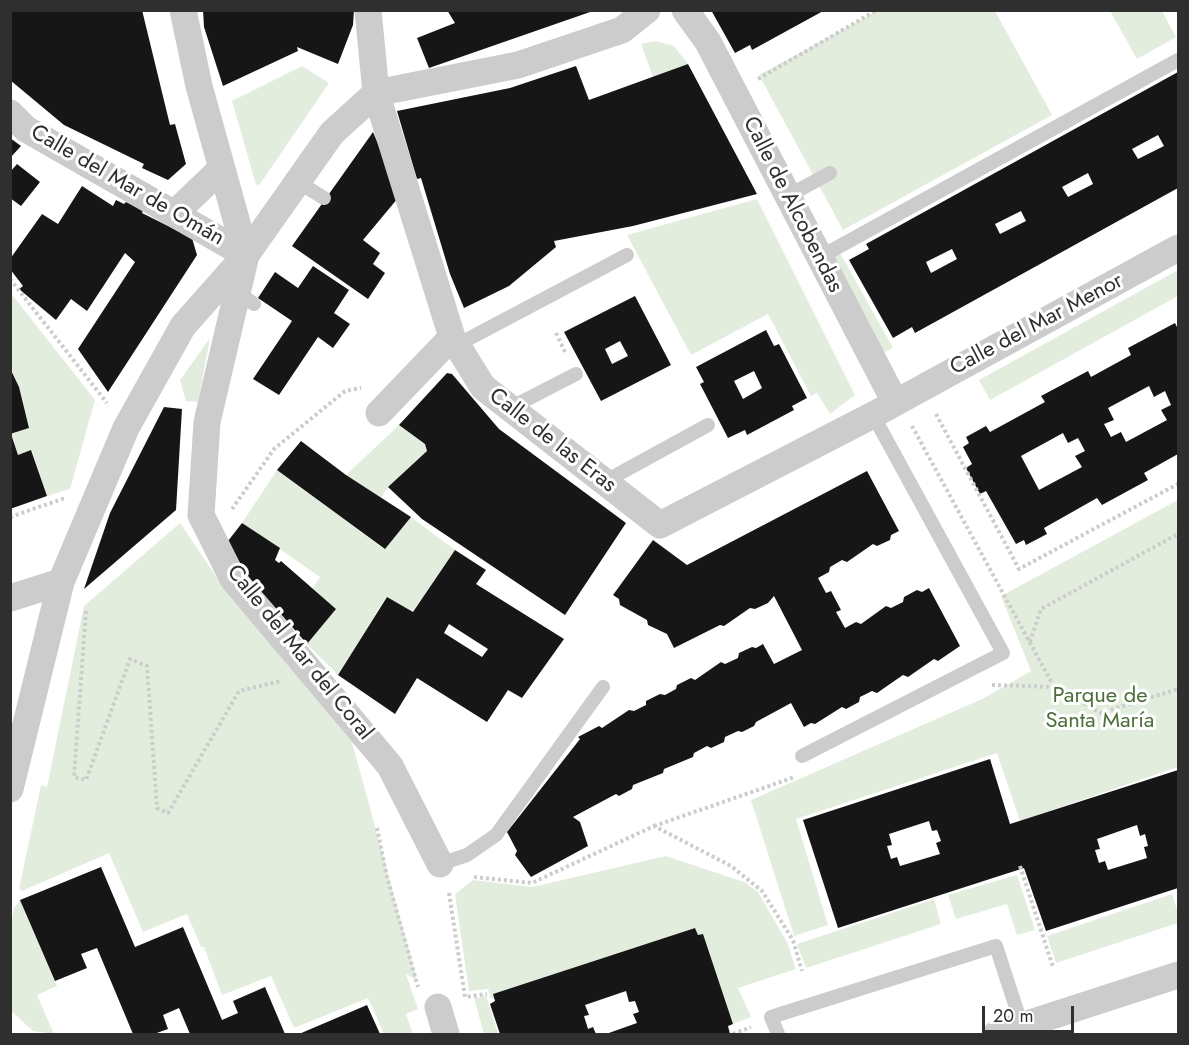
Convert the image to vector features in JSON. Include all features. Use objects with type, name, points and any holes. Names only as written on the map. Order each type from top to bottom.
[{"type":"street","points":[[183,10],[194,66],[246,255]]},
{"type":"street","name":"Calle de las Eras","points":[[368,10],[376,93],[454,341],[483,387],[660,525],[892,412]]},
{"type":"street","points":[[246,255],[332,133],[376,93],[518,64],[622,30],[647,10]]},
{"type":"street","name":"Calle de Alcobendas","points":[[685,10],[708,42],[820,257],[873,364],[892,412]]},
{"type":"street","name":"Calle del Mar de Omán","points":[[10,113],[26,129],[246,255]]},
{"type":"street","points":[[175,213],[221,169]]},
{"type":"street","name":"Calle del Mar Menor","points":[[892,412],[1179,248]]},
{"type":"street","name":"Calle del Mar del Coral","points":[[246,255],[207,422],[201,515],[233,579],[390,766],[440,864]]},
{"type":"street","points":[[10,789],[61,582],[126,428],[183,326],[238,293]]},
{"type":"street","points":[[379,413],[454,341]]},
{"type":"street","points":[[10,598],[61,582]]},
{"type":"street","points":[[996,1035],[1179,975]]},
{"type":"street","points":[[428,998],[446,1035]]},
{"type":"lane","points":[[820,257],[1179,60]]},
{"type":"lane","points":[[788,196],[830,173]]},
{"type":"lane","points":[[298,182],[324,198]]},
{"type":"lane","points":[[454,341],[627,255]]},
{"type":"lane","points":[[510,408],[576,374]]},
{"type":"lane","points":[[802,756],[1004,653],[892,412]]},
{"type":"lane","points":[[604,482],[708,424]]},
{"type":"lane","points":[[440,864],[467,855],[496,835],[603,687]]},
{"type":"lane","points":[[778,1035],[771,1017],[996,946],[1022,1026]]},
{"type":"path","points":[[751,86],[762,75],[877,10]]},
{"type":"path","points":[[10,279],[107,404]]},
{"type":"path","points":[[556,333],[569,360]]},
{"type":"path","points":[[230,512],[274,449],[345,391],[361,388],[369,391],[370,403],[379,413]]},
{"type":"path","points":[[892,412],[1054,687]]},
{"type":"path","points":[[935,413],[1019,569],[1179,484]]},
{"type":"path","points":[[10,517],[71,495]]},
{"type":"path","points":[[1029,642],[1041,609],[1179,534]]},
{"type":"path","points":[[86,610],[74,777],[86,780],[130,659],[147,666],[157,808],[168,813],[239,691],[291,678]]},
{"type":"path","points":[[985,685],[1054,687],[1101,713],[1179,689]]},
{"type":"path","points":[[470,876],[532,883],[654,826],[785,782],[806,772]]},
{"type":"path","points":[[654,826],[731,866],[762,891],[793,940],[802,971]]},
{"type":"path","points":[[377,828],[387,878],[428,998]]},
{"type":"path","points":[[1020,866],[1053,967]]},
{"type":"path","points":[[449,893],[465,998],[487,994]]},
{"type":"path","points":[[733,1035],[757,1025]]},
{"type":"green space","points":[[877,11],[995,11],[1052,115],[843,230],[759,75]]},
{"type":"green space","points":[[1110,11],[1162,11],[1176,37],[1137,59]]},
{"type":"green space","points":[[655,41],[674,46],[688,64],[653,77],[641,44]]},
{"type":"green space","points":[[302,66],[329,83],[260,184],[256,185],[232,101]]},
{"type":"green space","points":[[757,199],[855,395],[830,414],[817,393],[811,396],[768,314],[691,355],[627,235]]},
{"type":"green space","points":[[839,251],[893,348],[881,354],[829,256]]},
{"type":"green space","points":[[1178,270],[1178,296],[990,400],[979,380]]},
{"type":"green space","points":[[10,292],[95,400],[70,489],[47,496],[32,450],[18,455],[11,434],[29,428],[19,387],[11,368]]},
{"type":"green space","points":[[210,338],[198,402],[186,401],[180,380]]},
{"type":"green space","points":[[399,425],[425,444],[427,451],[388,487],[381,498],[346,475]]},
{"type":"green space","points":[[277,470],[384,549],[411,517],[455,550],[413,612],[386,597],[338,675],[307,644],[335,609],[313,588],[320,577],[242,523]]},
{"type":"green space","name":"Parque de Santa María","points":[[1178,500],[1178,767],[1020,821],[997,753],[796,819],[828,925],[794,936],[751,800],[982,699],[1031,671],[1001,596]]},
{"type":"green space","points":[[180,523],[224,588],[352,742],[417,980],[406,974],[418,1009],[406,1014],[413,1034],[384,1034],[368,998],[294,1028],[271,976],[222,995],[204,947],[201,947],[187,914],[143,932],[109,853],[22,891],[19,889],[41,785],[47,787],[84,606]]},
{"type":"green space","points":[[666,856],[744,882],[758,892],[787,942],[796,969],[738,988],[751,1017],[733,1024],[703,935],[698,935],[695,928],[493,994],[494,998],[491,999],[488,989],[469,991],[455,894],[473,880],[532,887]]},
{"type":"green space","points":[[1017,875],[1035,930],[1017,935],[1007,904],[956,919],[948,895]]},
{"type":"green space","points":[[1172,894],[1178,913],[1178,923],[1056,963],[1047,936]]},
{"type":"green space","points":[[934,899],[941,924],[806,968],[797,944]]},
{"type":"green space","points":[[20,900],[57,986],[37,995],[54,1034],[33,1031],[11,1011],[11,924],[14,908]]},
{"type":"green space","points":[[486,996],[498,1034],[484,1034],[474,998]]},
{"type":"building","points":[[10,10],[142,10],[170,125],[175,124],[186,164],[168,180],[142,168],[144,164],[64,125],[10,80]]},
{"type":"building","points":[[203,10],[354,10],[353,25],[338,64],[297,47],[298,51],[223,86],[204,27]]},
{"type":"building","points":[[447,10],[593,11],[429,68],[417,38],[455,23]]},
{"type":"building","points":[[711,10],[825,10],[752,50],[750,45],[735,53]]},
{"type":"building","points":[[688,64],[757,194],[633,226],[554,241],[556,247],[509,286],[464,308],[450,274],[421,178],[417,179],[397,111],[510,88],[576,66],[589,100]]},
{"type":"building","points":[[1178,72],[1178,188],[915,333],[912,327],[893,338],[849,260],[869,249],[866,244]],"holes":[[[1158,135],[1164,146],[1138,159],[1132,149]],[[1088,173],[1093,184],[1068,197],[1062,187]],[[1021,211],[1026,221],[1000,234],[995,224]],[[952,249],[957,259],[931,273],[926,262]]]},
{"type":"building","points":[[373,132],[398,198],[363,240],[380,253],[373,264],[385,273],[368,299],[292,246]]},
{"type":"building","points":[[10,138],[21,146],[10,158]]},
{"type":"building","points":[[17,164],[40,182],[21,206],[10,198],[10,172]]},
{"type":"building","points":[[82,186],[113,206],[116,200],[124,204],[126,202],[143,210],[142,213],[192,238],[197,255],[108,392],[78,349],[135,262],[125,253],[87,311],[71,299],[56,320],[19,289],[23,286],[10,269],[10,259],[42,214],[58,224]]},
{"type":"building","points":[[313,266],[349,290],[334,313],[350,324],[333,348],[318,337],[279,395],[253,379],[292,321],[258,298],[275,272],[298,288]]},
{"type":"building","points":[[635,296],[671,365],[601,401],[564,332]],"holes":[[[620,341],[628,356],[612,364],[605,349]]]},
{"type":"building","points":[[1175,323],[1178,329],[1178,454],[1144,473],[1148,480],[1102,505],[1097,498],[1044,528],[1047,534],[1026,545],[1024,540],[1016,544],[986,491],[980,494],[966,468],[972,464],[963,447],[969,443],[966,437],[986,426],[990,432],[1045,402],[1041,396],[1088,371],[1091,377],[1131,355],[1128,348]],"holes":[[[1149,386],[1154,397],[1165,391],[1171,405],[1161,410],[1167,420],[1126,442],[1121,432],[1111,437],[1104,424],[1114,420],[1108,408]],[[1063,433],[1068,443],[1078,438],[1085,451],[1075,456],[1082,467],[1039,490],[1021,456]]]},
{"type":"building","points":[[766,330],[774,346],[779,344],[807,398],[792,406],[794,410],[747,435],[745,430],[728,438],[700,384],[704,382],[696,367]],"holes":[[[754,371],[762,388],[743,399],[734,381]]]},
{"type":"building","points":[[10,368],[19,387],[29,428],[10,434]]},
{"type":"building","points":[[447,373],[452,374],[499,429],[626,523],[565,615],[422,519],[388,487],[427,451],[425,444],[399,425]]},
{"type":"building","points":[[164,407],[182,409],[176,510],[84,589],[110,513]]},
{"type":"building","points":[[11,434],[18,455],[31,450],[47,496],[10,509]]},
{"type":"building","points":[[301,441],[346,475],[411,517],[385,549],[277,470]]},
{"type":"building","points":[[867,471],[899,531],[891,535],[890,540],[877,546],[873,544],[847,562],[842,560],[818,578],[826,593],[831,591],[841,610],[836,612],[845,628],[856,622],[861,624],[886,606],[891,608],[903,602],[904,597],[917,590],[922,592],[929,588],[960,646],[938,661],[934,659],[908,677],[903,675],[877,693],[872,691],[860,697],[859,702],[846,709],[842,707],[815,724],[811,723],[804,727],[791,703],[756,722],[754,726],[725,737],[724,742],[711,748],[707,746],[694,753],[693,757],[664,769],[663,773],[633,785],[632,789],[619,796],[616,794],[573,817],[580,822],[588,846],[531,877],[515,855],[517,851],[507,832],[580,739],[578,737],[599,726],[602,728],[629,710],[634,711],[646,705],[646,701],[660,694],[665,695],[676,689],[677,685],[691,678],[695,680],[721,662],[725,664],[738,658],[739,653],[752,647],[756,648],[763,644],[774,664],[802,650],[774,596],[768,603],[755,609],[750,608],[724,626],[720,625],[674,648],[667,634],[648,625],[647,620],[620,605],[619,599],[613,595],[653,540],[687,565]]},
{"type":"building","points":[[242,523],[280,548],[275,560],[279,563],[281,561],[336,609],[307,644],[245,573],[228,541]]},
{"type":"building","points":[[455,550],[486,570],[476,584],[564,639],[522,698],[508,690],[487,722],[417,678],[395,714],[338,675],[387,597],[413,612]],"holes":[[[449,624],[488,649],[482,657],[444,633]]]},
{"type":"building","points":[[990,759],[1010,824],[1178,770],[1178,888],[1046,931],[1024,868],[838,928],[803,820]],"holes":[[[929,821],[932,831],[937,830],[941,841],[936,843],[940,854],[900,866],[897,857],[891,859],[887,846],[892,845],[889,834]],[[1137,825],[1140,836],[1145,834],[1148,846],[1144,847],[1147,858],[1108,870],[1105,861],[1099,863],[1095,850],[1100,849],[1097,839]]]},
{"type":"building","points":[[101,867],[135,947],[183,927],[222,1020],[238,1013],[233,1001],[265,987],[285,1034],[190,1034],[179,1008],[163,1015],[168,1029],[154,1034],[133,1034],[97,948],[81,954],[87,968],[55,981],[20,900]]},
{"type":"building","points":[[695,928],[698,935],[703,934],[733,1024],[728,1026],[730,1034],[606,1034],[637,1023],[633,1014],[639,1012],[635,1001],[629,1002],[626,991],[585,1005],[589,1015],[584,1016],[588,1029],[593,1027],[596,1034],[500,1034],[490,1004],[495,1001],[493,994]]},
{"type":"building","points":[[367,1005],[380,1034],[299,1034]]}]
